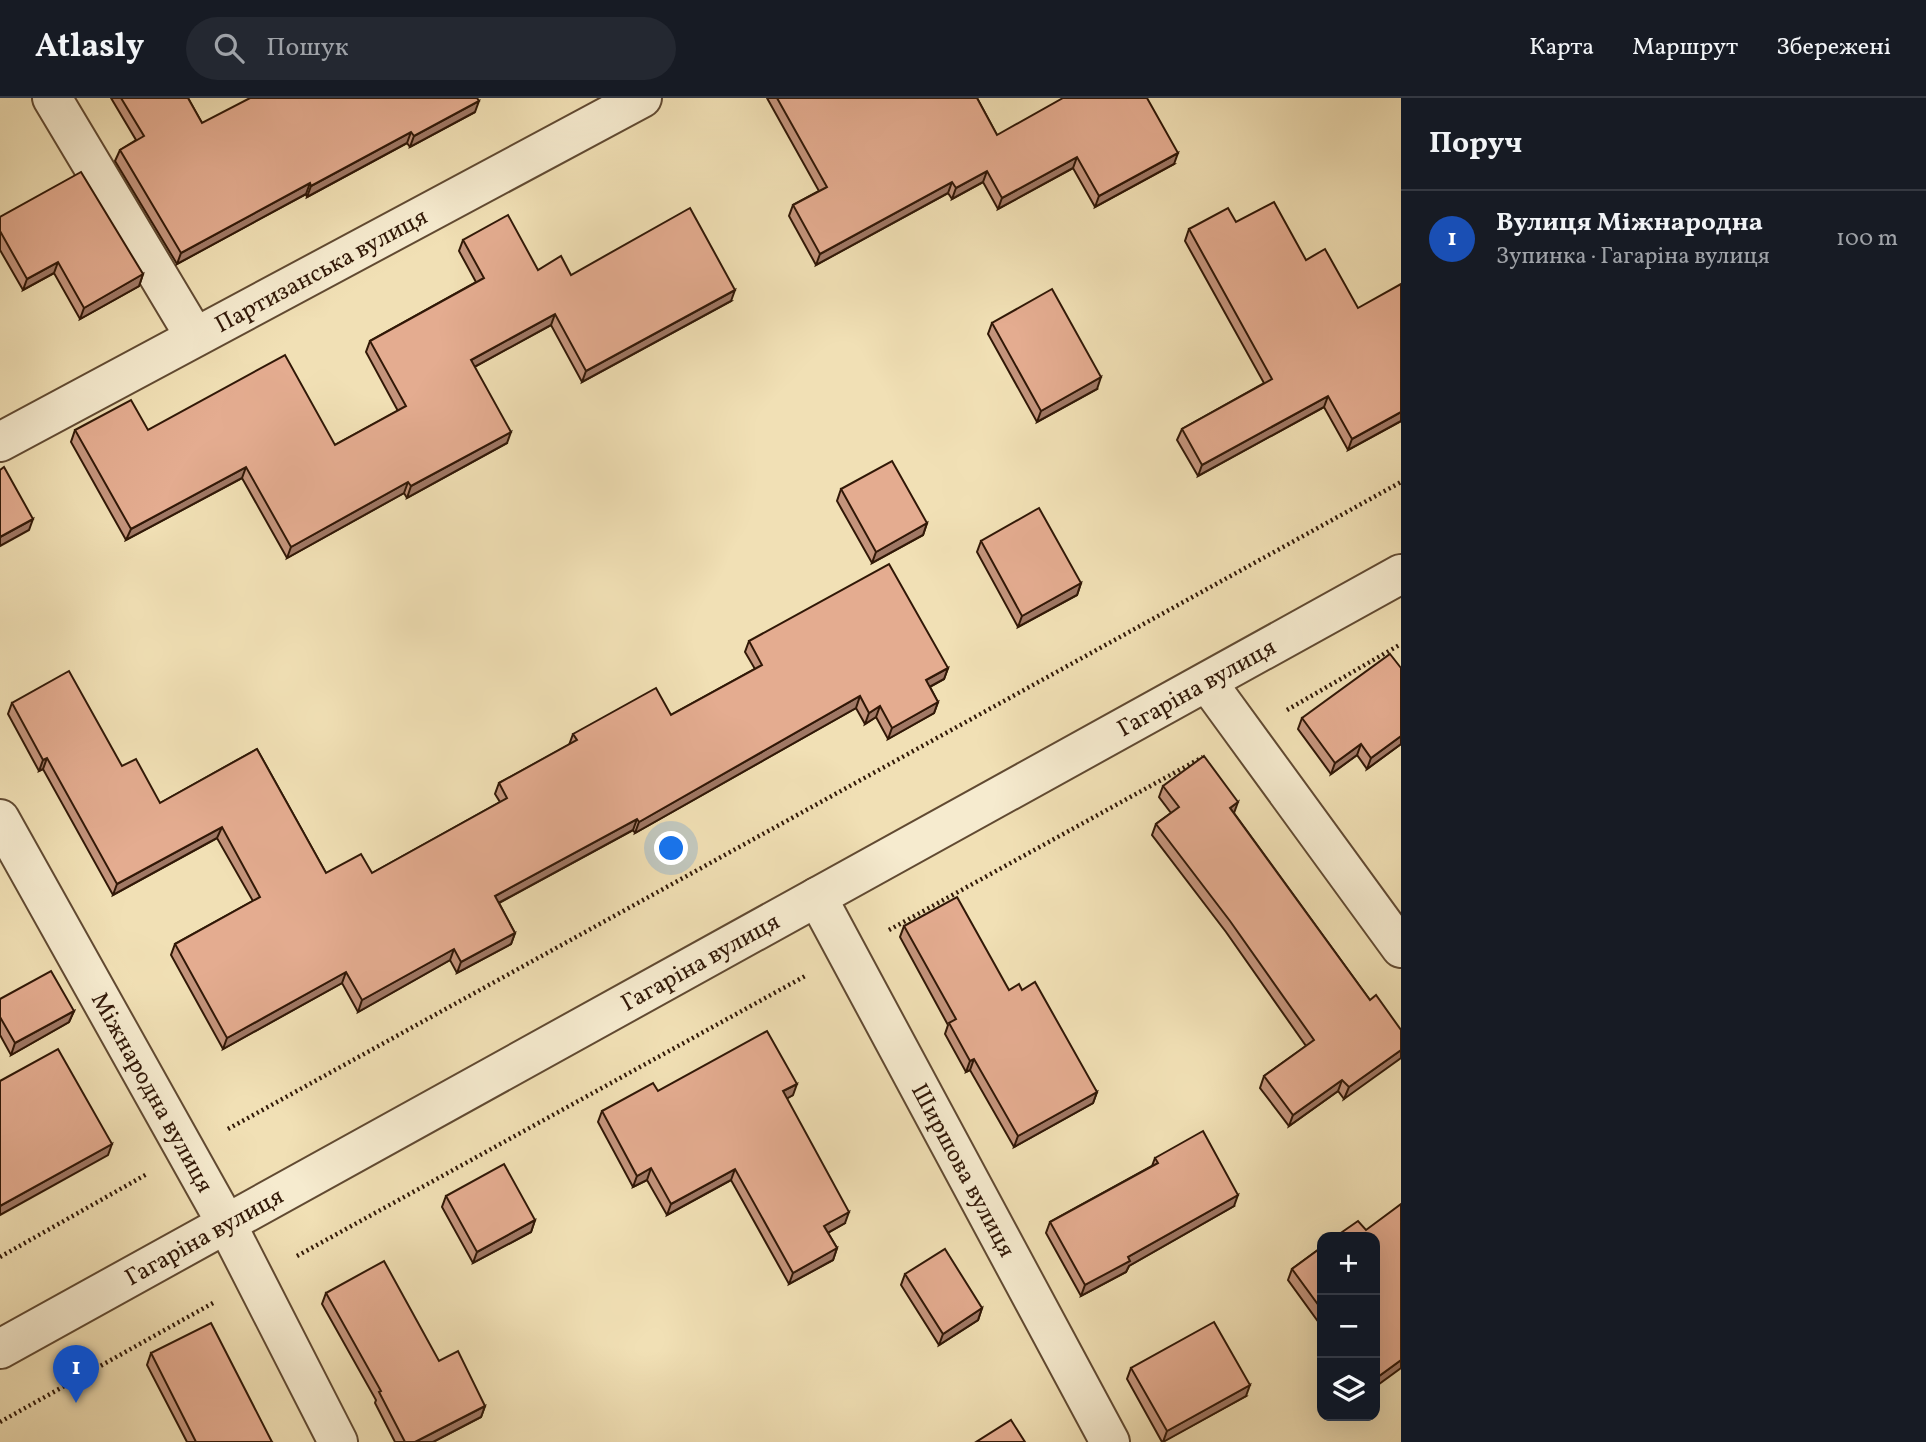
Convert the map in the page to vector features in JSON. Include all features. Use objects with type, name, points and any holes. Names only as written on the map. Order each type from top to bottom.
[{"type":"street","points":[[52,98],[195,338]]},
{"type":"street","name":"Партизанська вулиця","points":[[0,442],[642,98]]},
{"type":"street","name":"Гагаріна вулиця","points":[[0,1349],[1401,575]]},
{"type":"street","points":[[1207,681],[1401,947]]},
{"type":"street","name":"Міжнародна вулиця","points":[[0,819],[226,1223],[338,1442]]},
{"type":"street","name":"Ширшова вулиця","points":[[817,897],[1110,1442]]},
{"type":"path","points":[[0,1256],[1401,482]]},
{"type":"path","points":[[0,1422],[1245,734],[1401,644]]},
{"type":"building","points":[[121,98],[188,98],[202,123],[250,98],[477,98],[479,101],[414,136],[411,132],[311,186],[310,183],[181,253],[120,150],[144,136]]},
{"type":"building","points":[[777,98],[977,98],[997,135],[1063,98],[1147,98],[1178,153],[1099,196],[1077,157],[1002,198],[987,171],[956,188],[952,182],[820,254],[793,205],[827,187]]},
{"type":"building","points":[[81,172],[143,274],[84,308],[58,262],[27,279],[0,231],[0,217]]},
{"type":"building","points":[[1274,202],[1306,260],[1325,249],[1358,308],[1401,284],[1401,412],[1352,439],[1328,396],[1202,465],[1182,429],[1272,379],[1189,229],[1228,208],[1236,222]]},
{"type":"building","points":[[690,208],[735,290],[586,371],[555,314],[471,360],[511,432],[411,486],[408,482],[291,547],[246,467],[131,529],[75,430],[131,400],[148,430],[285,355],[335,445],[406,406],[370,341],[484,278],[463,240],[508,215],[538,270],[561,256],[571,275]]},
{"type":"building","points":[[1052,289],[1101,377],[1041,411],[992,323]]},
{"type":"building","points":[[892,461],[927,523],[876,552],[841,489]]},
{"type":"building","points":[[4,467],[33,519],[0,537],[0,470]]},
{"type":"building","points":[[1039,508],[1081,583],[1022,616],[981,541]]},
{"type":"building","points":[[889,564],[948,668],[926,680],[938,702],[892,728],[880,706],[869,713],[860,696],[639,822],[637,819],[495,896],[515,933],[461,962],[454,949],[362,1000],[346,972],[227,1038],[175,944],[260,897],[222,827],[117,884],[47,758],[43,760],[12,703],[69,671],[122,766],[136,759],[160,803],[257,749],[326,873],[361,854],[372,873],[507,798],[499,783],[577,740],[573,734],[656,688],[671,715],[762,665],[749,641]]},
{"type":"building","points":[[1390,654],[1401,668],[1401,736],[1371,758],[1361,744],[1335,763],[1302,718]]},
{"type":"building","points":[[1204,756],[1238,802],[1230,808],[1370,1000],[1376,995],[1401,1030],[1401,1050],[1349,1087],[1342,1080],[1293,1115],[1264,1076],[1314,1040],[1230,921],[1156,824],[1179,807],[1163,786]]},
{"type":"building","points":[[957,897],[1009,990],[1019,984],[1022,990],[1035,982],[1097,1092],[1018,1136],[974,1059],[970,1061],[949,1023],[956,1019],[904,926]]},
{"type":"building","points":[[51,971],[74,1011],[15,1043],[0,1017],[0,999]]},
{"type":"building","points":[[767,1031],[797,1084],[783,1091],[849,1212],[824,1226],[837,1248],[793,1273],[735,1169],[671,1204],[651,1168],[637,1176],[602,1111],[653,1083],[658,1091]]},
{"type":"building","points":[[58,1049],[112,1144],[0,1206],[0,1081]]},
{"type":"building","points":[[1203,1131],[1238,1195],[1128,1257],[1130,1261],[1085,1285],[1050,1222],[1158,1163],[1155,1158]]},
{"type":"building","points":[[504,1164],[535,1220],[477,1252],[446,1196]]},
{"type":"building","points":[[1401,1204],[1401,1360],[1380,1375],[1380,1232],[1342,1232],[1358,1221],[1366,1230]]},
{"type":"building","points":[[945,1249],[982,1308],[943,1334],[905,1274]]},
{"type":"building","points":[[1317,1251],[1317,1303],[1292,1269]]},
{"type":"building","points":[[384,1261],[439,1361],[458,1351],[485,1406],[415,1442],[405,1442],[379,1392],[381,1391],[326,1293]]},
{"type":"building","points":[[1214,1322],[1250,1385],[1167,1431],[1131,1368]]},
{"type":"building","points":[[211,1323],[272,1442],[196,1442],[151,1353]]},
{"type":"building","points":[[1011,1420],[1025,1442],[976,1442]]},
{"type":"place","name":"Вулиця Міжнародна","points":[[76,1403]]}]
